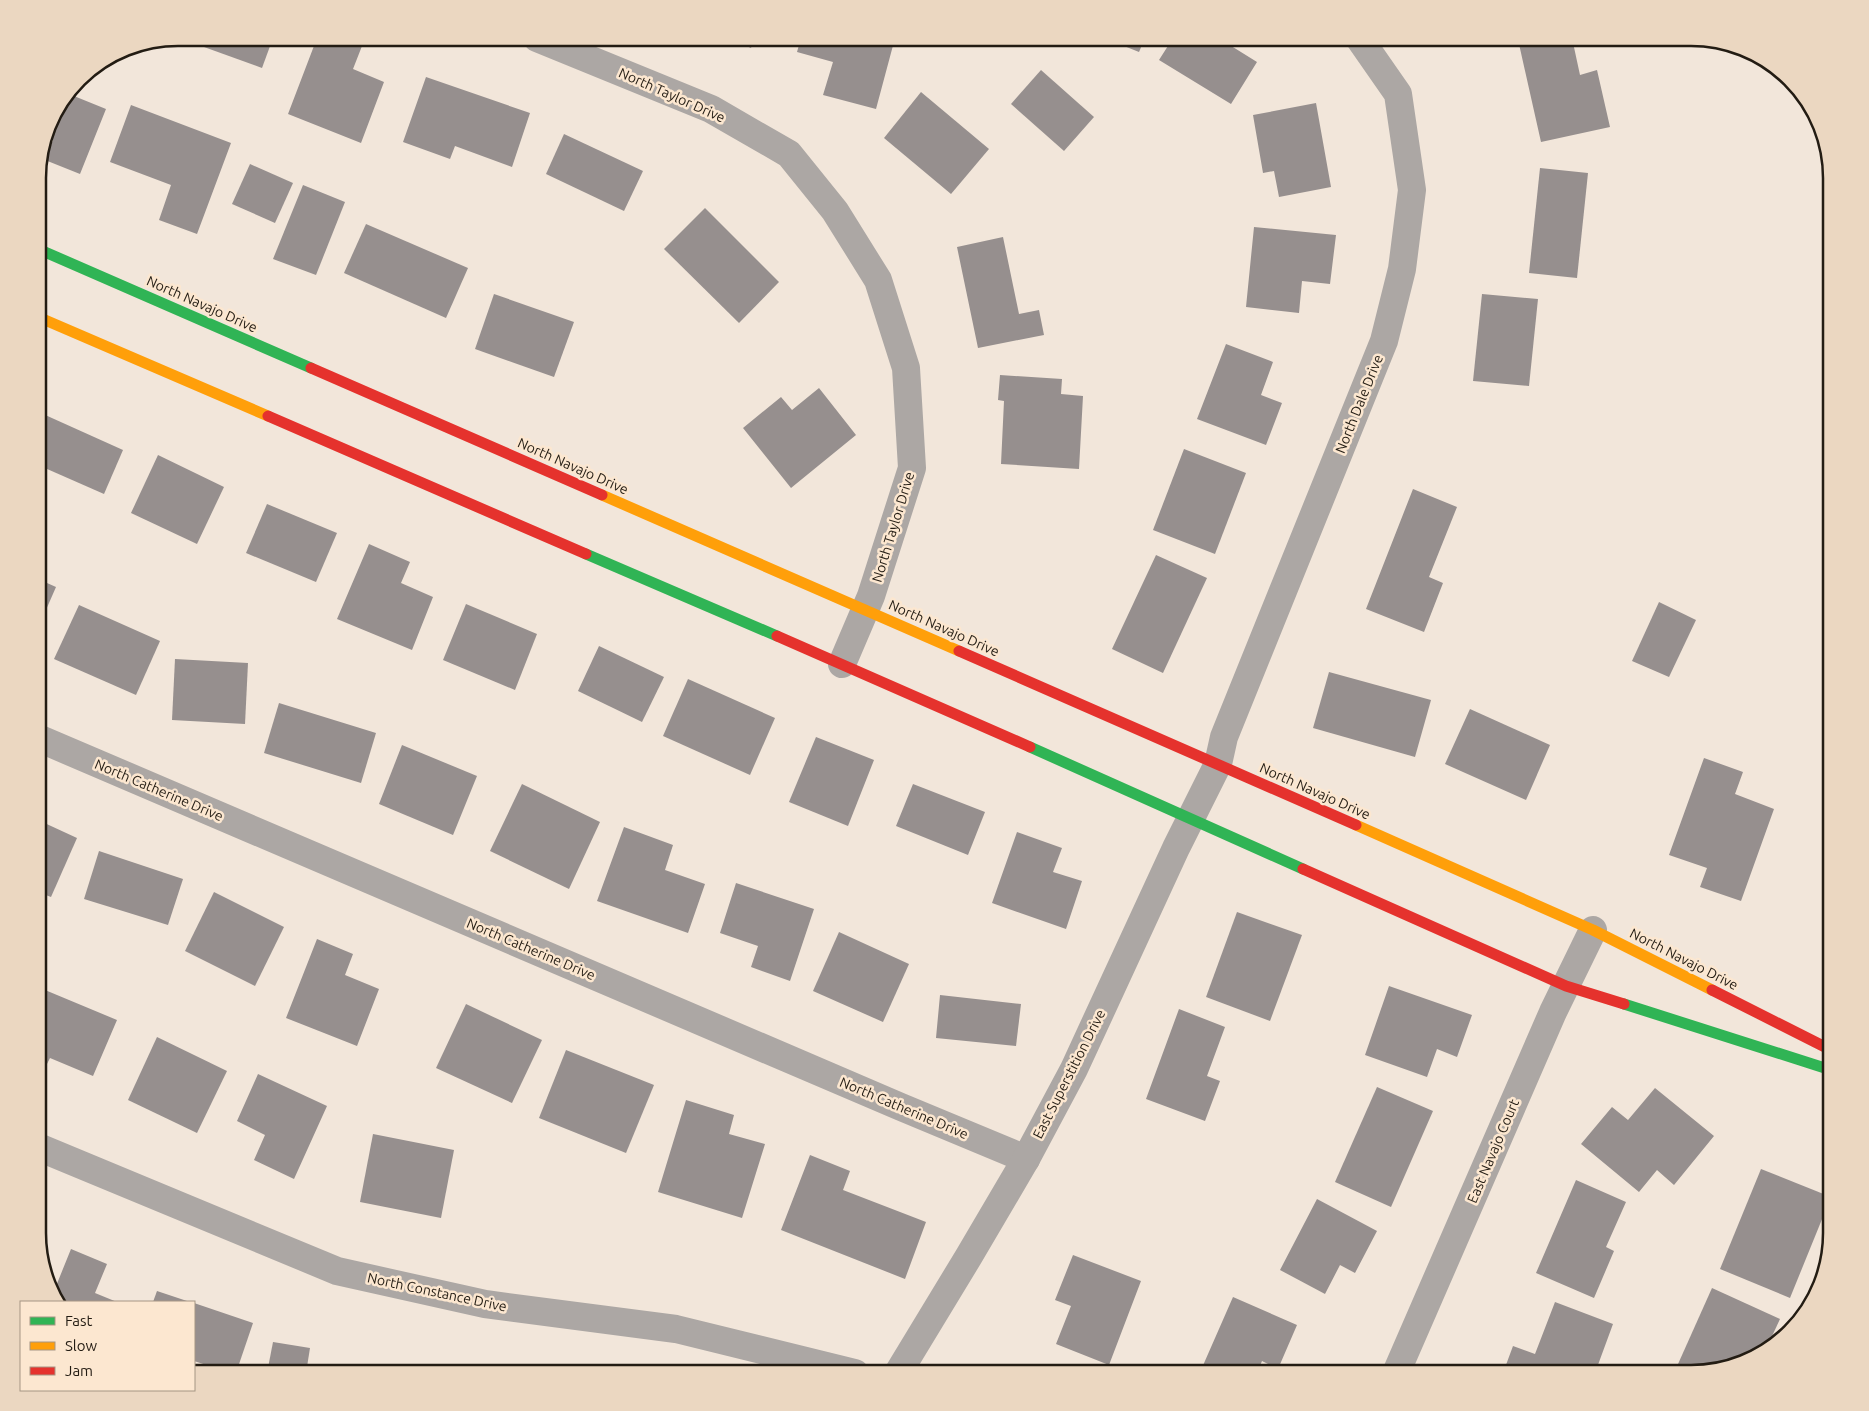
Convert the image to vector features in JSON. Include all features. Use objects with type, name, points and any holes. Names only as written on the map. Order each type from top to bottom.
[{"type":"street","name":"North Taylor Drive","points":[[557,46],[711,109],[789,154],[835,211],[878,280],[906,368],[912,468],[865,610],[842,664]]},
{"type":"street","name":"North Dale Drive","points":[[1218,764],[1224,738],[1384,341],[1402,269],[1412,190],[1398,94],[1365,46]]},
{"type":"street","name":"North Navajo Drive","points":[[47,253],[1218,764],[1593,930],[1823,1045]]},
{"type":"street","points":[[47,321],[842,664],[1566,986],[1823,1067]]},
{"type":"street","name":"North Catherine Drive","points":[[47,742],[892,1104],[1026,1159]]},
{"type":"street","name":"East Superstition Drive","points":[[903,1365],[1026,1159],[1074,1069],[1218,764]]},
{"type":"street","name":"East Navajo Court","points":[[1400,1365],[1566,986],[1593,930]]},
{"type":"street","name":"North Constance Drive","points":[[47,1150],[337,1271],[485,1304],[676,1329],[819,1365]]},
{"type":"building","points":[[201,46],[270,46],[262,68]]},
{"type":"building","points":[[314,46],[362,46],[353,69],[384,82],[361,143],[288,114]]},
{"type":"building","points":[[799,46],[893,46],[876,109],[823,95],[833,62],[797,52]]},
{"type":"building","points":[[1124,46],[1142,46],[1139,52]]},
{"type":"building","points":[[1168,46],[1231,46],[1257,62],[1231,104],[1159,60]]},
{"type":"building","points":[[1519,46],[1574,46],[1580,75],[1597,70],[1610,127],[1541,142]]},
{"type":"building","points":[[1041,70],[1094,117],[1064,151],[1011,104]]},
{"type":"building","points":[[426,77],[530,113],[512,167],[455,146],[450,159],[403,142]]},
{"type":"building","points":[[921,92],[989,149],[951,194],[884,138]]},
{"type":"building","points":[[75,96],[106,109],[80,174],[47,161],[60,120]]},
{"type":"building","points":[[1316,103],[1331,187],[1279,197],[1274,171],[1263,173],[1253,115]]},
{"type":"building","points":[[131,105],[231,143],[197,234],[159,220],[171,185],[110,162]]},
{"type":"building","points":[[564,134],[643,171],[624,211],[546,174]]},
{"type":"building","points":[[250,164],[293,183],[275,223],[232,204]]},
{"type":"building","points":[[1540,168],[1588,173],[1577,278],[1529,273]]},
{"type":"building","points":[[303,185],[345,202],[316,275],[273,259]]},
{"type":"building","points":[[705,208],[779,282],[739,323],[664,249]]},
{"type":"building","points":[[366,224],[468,268],[446,318],[344,273]]},
{"type":"building","points":[[1254,227],[1336,235],[1330,284],[1302,281],[1299,313],[1246,307]]},
{"type":"building","points":[[1003,237],[1019,314],[1039,310],[1044,335],[978,348],[957,247]]},
{"type":"building","points":[[494,294],[574,322],[554,377],[475,349]]},
{"type":"building","points":[[1482,294],[1538,299],[1529,386],[1473,381]]},
{"type":"building","points":[[1226,344],[1273,362],[1261,395],[1282,403],[1266,445],[1197,419]]},
{"type":"building","points":[[1000,375],[1062,379],[1061,394],[1083,396],[1079,469],[1001,464],[1004,401],[998,400]]},
{"type":"building","points":[[819,388],[856,435],[791,488],[743,428],[781,397],[792,410]]},
{"type":"building","points":[[47,416],[123,450],[104,494],[47,469]]},
{"type":"building","points":[[1184,449],[1246,473],[1215,554],[1153,530]]},
{"type":"building","points":[[158,455],[224,487],[197,544],[131,513]]},
{"type":"building","points":[[1413,489],[1457,507],[1429,577],[1443,583],[1424,632],[1366,609]]},
{"type":"building","points":[[267,504],[337,533],[316,582],[246,553]]},
{"type":"building","points":[[369,544],[410,562],[401,583],[433,597],[412,650],[337,619]]},
{"type":"building","points":[[1156,555],[1207,578],[1163,673],[1112,649]]},
{"type":"building","points":[[47,583],[56,587],[47,608]]},
{"type":"building","points":[[1659,602],[1696,620],[1669,677],[1632,661]]},
{"type":"building","points":[[466,604],[537,634],[515,690],[443,660]]},
{"type":"building","points":[[79,605],[160,641],[136,695],[54,659]]},
{"type":"building","points":[[599,646],[664,677],[642,722],[578,691]]},
{"type":"building","points":[[175,659],[248,663],[245,724],[172,720]]},
{"type":"building","points":[[1329,672],[1431,700],[1415,757],[1313,728]]},
{"type":"building","points":[[688,679],[775,718],[750,775],[663,736]]},
{"type":"building","points":[[279,703],[376,733],[361,783],[264,753]]},
{"type":"building","points":[[1470,709],[1550,745],[1526,800],[1445,764]]},
{"type":"building","points":[[816,737],[874,760],[848,826],[789,802]]},
{"type":"building","points":[[402,745],[477,776],[453,835],[379,804]]},
{"type":"building","points":[[1704,758],[1743,772],[1735,794],[1774,809],[1741,901],[1700,887],[1707,868],[1669,855]]},
{"type":"building","points":[[522,784],[600,822],[569,889],[490,851]]},
{"type":"building","points":[[913,784],[985,812],[968,855],[896,826]]},
{"type":"building","points":[[47,824],[77,838],[51,897],[47,895]]},
{"type":"building","points":[[624,827],[673,845],[665,870],[705,884],[688,933],[597,901]]},
{"type":"building","points":[[1017,832],[1062,848],[1053,872],[1082,881],[1066,929],[992,903]]},
{"type":"building","points":[[99,851],[183,879],[168,925],[84,899]]},
{"type":"building","points":[[736,883],[814,909],[790,981],[751,967],[758,946],[720,933]]},
{"type":"building","points":[[214,892],[284,927],[255,986],[185,951]]},
{"type":"building","points":[[1237,912],[1302,935],[1270,1021],[1206,997]]},
{"type":"building","points":[[839,932],[909,964],[883,1022],[813,991]]},
{"type":"building","points":[[317,939],[353,954],[345,975],[379,989],[357,1046],[286,1018]]},
{"type":"building","points":[[1389,986],[1472,1015],[1457,1057],[1437,1049],[1427,1077],[1365,1055]]},
{"type":"building","points":[[47,991],[117,1020],[93,1076],[50,1058],[47,1064]]},
{"type":"building","points":[[940,995],[1021,1004],[1016,1046],[936,1038]]},
{"type":"building","points":[[466,1004],[542,1040],[512,1103],[436,1068]]},
{"type":"building","points":[[1179,1009],[1225,1027],[1207,1076],[1220,1081],[1205,1121],[1146,1099]]},
{"type":"building","points":[[157,1037],[227,1071],[197,1133],[128,1100]]},
{"type":"building","points":[[566,1050],[654,1085],[626,1153],[539,1118]]},
{"type":"building","points":[[258,1074],[327,1106],[294,1179],[254,1160],[265,1135],[237,1121]]},
{"type":"building","points":[[1377,1087],[1433,1111],[1391,1207],[1335,1182]]},
{"type":"building","points":[[1655,1088],[1714,1136],[1674,1185],[1657,1170],[1639,1192],[1581,1144],[1612,1107],[1628,1120]]},
{"type":"building","points":[[686,1100],[734,1115],[729,1134],[765,1144],[742,1218],[658,1192]]},
{"type":"building","points":[[373,1134],[454,1150],[441,1218],[360,1202]]},
{"type":"building","points":[[810,1155],[850,1171],[843,1190],[926,1222],[905,1279],[781,1230]]},
{"type":"building","points":[[1761,1169],[1823,1194],[1823,1217],[1790,1298],[1720,1269]]},
{"type":"building","points":[[1576,1180],[1626,1202],[1606,1247],[1614,1251],[1594,1298],[1536,1273]]},
{"type":"building","points":[[1317,1199],[1377,1231],[1355,1273],[1340,1265],[1325,1294],[1280,1270]]},
{"type":"building","points":[[71,1249],[107,1264],[95,1293],[115,1301],[65,1301],[57,1284]]},
{"type":"building","points":[[1073,1255],[1141,1281],[1109,1365],[1056,1344],[1071,1306],[1055,1300]]},
{"type":"building","points":[[1712,1288],[1780,1319],[1771,1338],[1749,1351],[1733,1358],[1708,1364],[1678,1365]]},
{"type":"building","points":[[157,1291],[187,1301],[153,1301]]},
{"type":"building","points":[[1233,1297],[1297,1325],[1280,1365],[1270,1365],[1262,1361],[1260,1365],[1203,1365]]},
{"type":"building","points":[[1555,1302],[1613,1324],[1598,1365],[1506,1365],[1513,1346],[1535,1354]]},
{"type":"building","points":[[195,1303],[253,1323],[239,1365],[206,1365],[195,1361]]},
{"type":"building","points":[[273,1342],[310,1348],[307,1365],[269,1365]]},
{"type":"traffic: fast","points":[[47,253],[311,368]]},
{"type":"traffic: fast","points":[[586,554],[777,636]]},
{"type":"traffic: fast","points":[[1030,747],[1303,869]]},
{"type":"traffic: fast","points":[[1624,1004],[1823,1067]]},
{"type":"traffic: slow","points":[[47,321],[268,416]]},
{"type":"traffic: slow","points":[[602,495],[959,651]]},
{"type":"traffic: slow","points":[[1356,825],[1593,930],[1712,990]]},
{"type":"traffic: jam","points":[[311,368],[602,495]]},
{"type":"traffic: jam","points":[[268,416],[586,554]]},
{"type":"traffic: jam","points":[[777,636],[1030,747]]},
{"type":"traffic: jam","points":[[959,651],[1356,825]]},
{"type":"traffic: jam","points":[[1303,869],[1566,986],[1624,1004]]},
{"type":"traffic: jam","points":[[1712,990],[1823,1046]]}]
